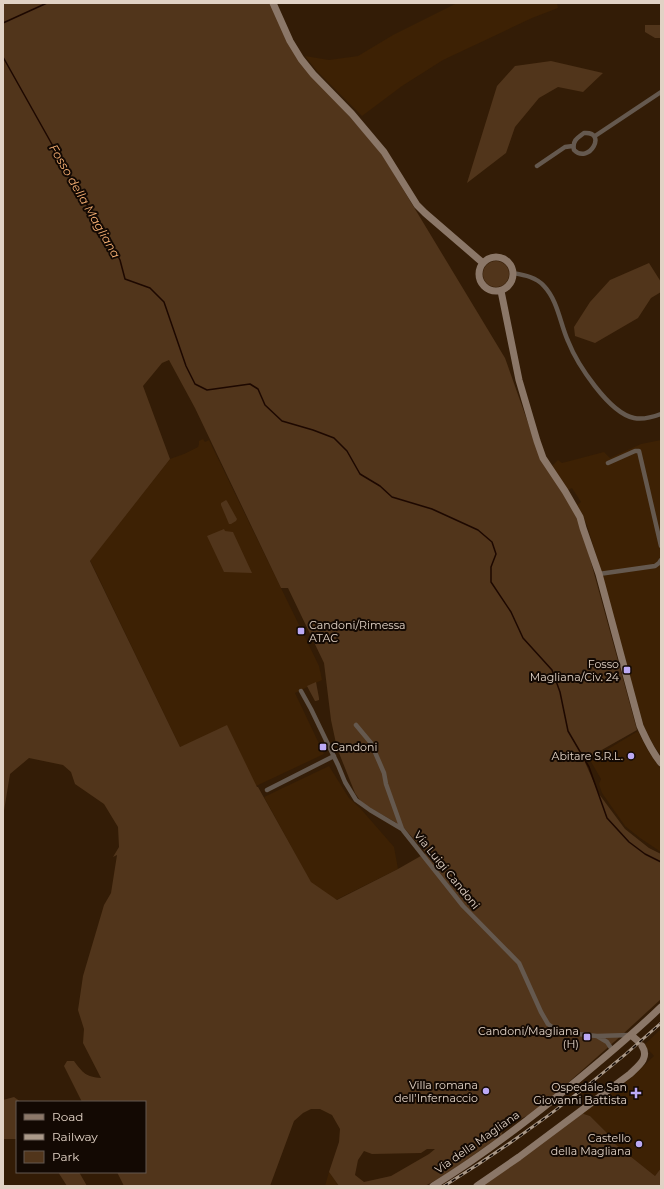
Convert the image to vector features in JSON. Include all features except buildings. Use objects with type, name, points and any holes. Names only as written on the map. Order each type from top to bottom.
[{"type":"street","points":[[273,3],[290,40],[301,59],[313,74],[352,114],[384,152],[417,205],[483,263]]},
{"type":"street","points":[[595,136],[661,92]]},
{"type":"street","points":[[584,133],[590,133],[595,136],[596,141],[594,147],[586,153],[581,154],[576,152],[573,146],[576,138],[584,133]]},
{"type":"street","points":[[537,166],[565,147],[573,146]]},
{"type":"street","points":[[494,257],[505,258],[509,262],[513,273],[511,283],[505,289],[494,291],[486,288],[480,279],[479,273],[483,263],[494,257]]},
{"type":"street","points":[[513,273],[534,278],[547,290],[554,300],[566,338],[573,351],[600,392],[612,405],[624,414],[633,418],[645,418],[661,414]]},
{"type":"street","points":[[501,290],[519,380],[537,441],[543,458],[566,491],[580,517],[599,574],[640,726],[646,740],[661,763]]},
{"type":"street","points":[[608,463],[639,450],[661,546]]},
{"type":"street","points":[[599,574],[654,566],[661,560]]},
{"type":"street","name":"Via Luigi Candoni","points":[[301,692],[334,756],[345,782],[356,800],[402,829],[411,838],[463,906],[519,963],[548,1024],[555,1029],[567,1033],[597,1036],[631,1035]]},
{"type":"street","points":[[356,725],[374,749],[384,773],[386,784],[402,829]]},
{"type":"street","points":[[267,790],[334,756]]},
{"type":"street","name":"Via della Magliana","points":[[433,1186],[519,1127],[613,1051],[661,1007]]},
{"type":"street","points":[[477,1186],[519,1158],[640,1065],[644,1058],[645,1052],[640,1043],[631,1035]]},
{"type":"street","points":[[597,1036],[607,1042],[613,1051]]},
{"type":"shaded area","points":[[457,3],[557,3],[558,8],[532,18],[443,60],[402,86],[362,116],[317,71],[305,56],[329,60],[358,56],[393,35]]},
{"type":"shaded area","points":[[203,439],[205,442],[209,440],[319,666],[322,680],[295,693],[324,754],[256,786],[227,728],[180,747],[90,560],[170,459],[198,447],[199,441]]},
{"type":"shaded area","points":[[661,440],[661,755],[654,746],[644,727],[587,525],[577,505],[581,502],[572,488],[568,490],[552,466],[558,460],[562,463],[604,452],[610,458],[641,444]]},
{"type":"shaded area","points":[[638,731],[647,749],[661,769],[661,852],[625,826],[602,793],[599,784],[601,779],[590,760]]},
{"type":"shaded area","points":[[329,766],[349,798],[360,808],[394,847],[398,869],[336,900],[311,883],[264,797]]},
{"type":"shaded area","name":"Ospedale San Giovanni Battista","points":[[661,1029],[661,1168],[655,1176],[615,1144],[608,1134],[590,1116],[583,1113],[632,1077],[654,1056],[644,1045]]},
{"type":"shaded area","points":[[329,1172],[339,1186],[325,1186]]},
{"type":"green space","points":[[3,3],[270,3],[296,56],[380,151],[505,358],[538,451],[576,512],[637,730],[584,760],[599,794],[625,829],[649,848],[661,854],[661,999],[534,1113],[503,1126],[502,1135],[447,1174],[425,1186],[339,1186],[329,1172],[339,1142],[340,1129],[332,1115],[320,1109],[311,1109],[303,1113],[294,1121],[270,1186],[124,1186],[118,1173],[146,1173],[146,1101],[82,1101],[64,1066],[67,1061],[74,1061],[85,1074],[92,1077],[101,1078],[83,1043],[84,1029],[78,1010],[83,976],[104,905],[111,893],[117,855],[113,857],[119,847],[118,827],[104,804],[75,784],[71,772],[63,765],[29,758],[10,774],[3,817]],"holes":[[[169,360],[195,408],[281,588],[288,588],[324,663],[331,720],[337,748],[355,793],[361,802],[405,829],[426,853],[337,900],[311,882],[257,787],[227,725],[180,747],[90,561],[170,459],[143,386],[162,363]],[[427,1149],[435,1149],[391,1176],[364,1182],[355,1175],[358,1160],[364,1151],[372,1154],[421,1153]]]},
{"type":"green space","points":[[645,25],[661,25],[661,38],[655,38],[645,32]]},
{"type":"green space","points":[[551,61],[603,73],[583,92],[558,87],[539,98],[515,127],[506,153],[467,183],[497,86],[515,66]]},
{"type":"green space","points":[[496,261],[505,265],[509,274],[505,283],[496,287],[487,283],[483,274],[487,265]]},
{"type":"green space","points":[[649,263],[661,282],[661,292],[651,298],[638,318],[595,343],[575,336],[574,327],[590,302],[610,280]]},
{"type":"green space","points":[[226,500],[237,519],[231,524],[229,524],[221,505],[221,503]]},
{"type":"green space","points":[[224,529],[225,531],[233,532],[252,573],[224,572],[207,536]]},
{"type":"green space","points":[[316,682],[319,700],[315,701],[307,686]]},
{"type":"green space","points":[[14,1097],[20,1101],[16,1101],[16,1139],[3,1139],[3,1100]]},
{"type":"green space","points":[[583,1113],[590,1116],[608,1134],[615,1144],[655,1176],[661,1168],[661,1186],[481,1186]]},
{"type":"green space","points":[[59,1173],[80,1173],[87,1186],[67,1186]]},
{"type":"waterway","points":[[3,23],[47,3]]},
{"type":"waterway","name":"Fosso della Magliana","points":[[3,57],[81,196],[104,230],[120,260],[125,279],[150,288],[164,302],[186,366],[195,384],[207,390],[250,384],[258,389],[265,405],[282,421],[334,438],[347,451],[360,474],[380,486],[392,497],[432,509],[478,530],[492,542],[496,554],[491,567],[491,582],[511,612],[523,638],[552,670],[560,692],[568,731],[589,767],[607,818],[629,842],[645,854],[661,862]]},
{"type":"railway","points":[[444,1186],[501,1149],[557,1109],[636,1046],[661,1023]]},
{"type":"place","name":"Candoni/Rimessa ATAC","points":[[301,631]]},
{"type":"place","name":"Fosso Magliana/Civ. 24","points":[[627,670]]},
{"type":"place","name":"Candoni","points":[[323,747]]},
{"type":"place","name":"Abitare S.R.L.","points":[[631,756]]},
{"type":"place","name":"Candoni/Magliana (H)","points":[[587,1037]]},
{"type":"place","name":"Villa romana dell’Infernaccio","points":[[486,1091]]},
{"type":"place","name":"Ospedale San Giovanni Battista","points":[[636,1093]]},
{"type":"place","name":"Castello della Magliana","points":[[639,1144]]}]
